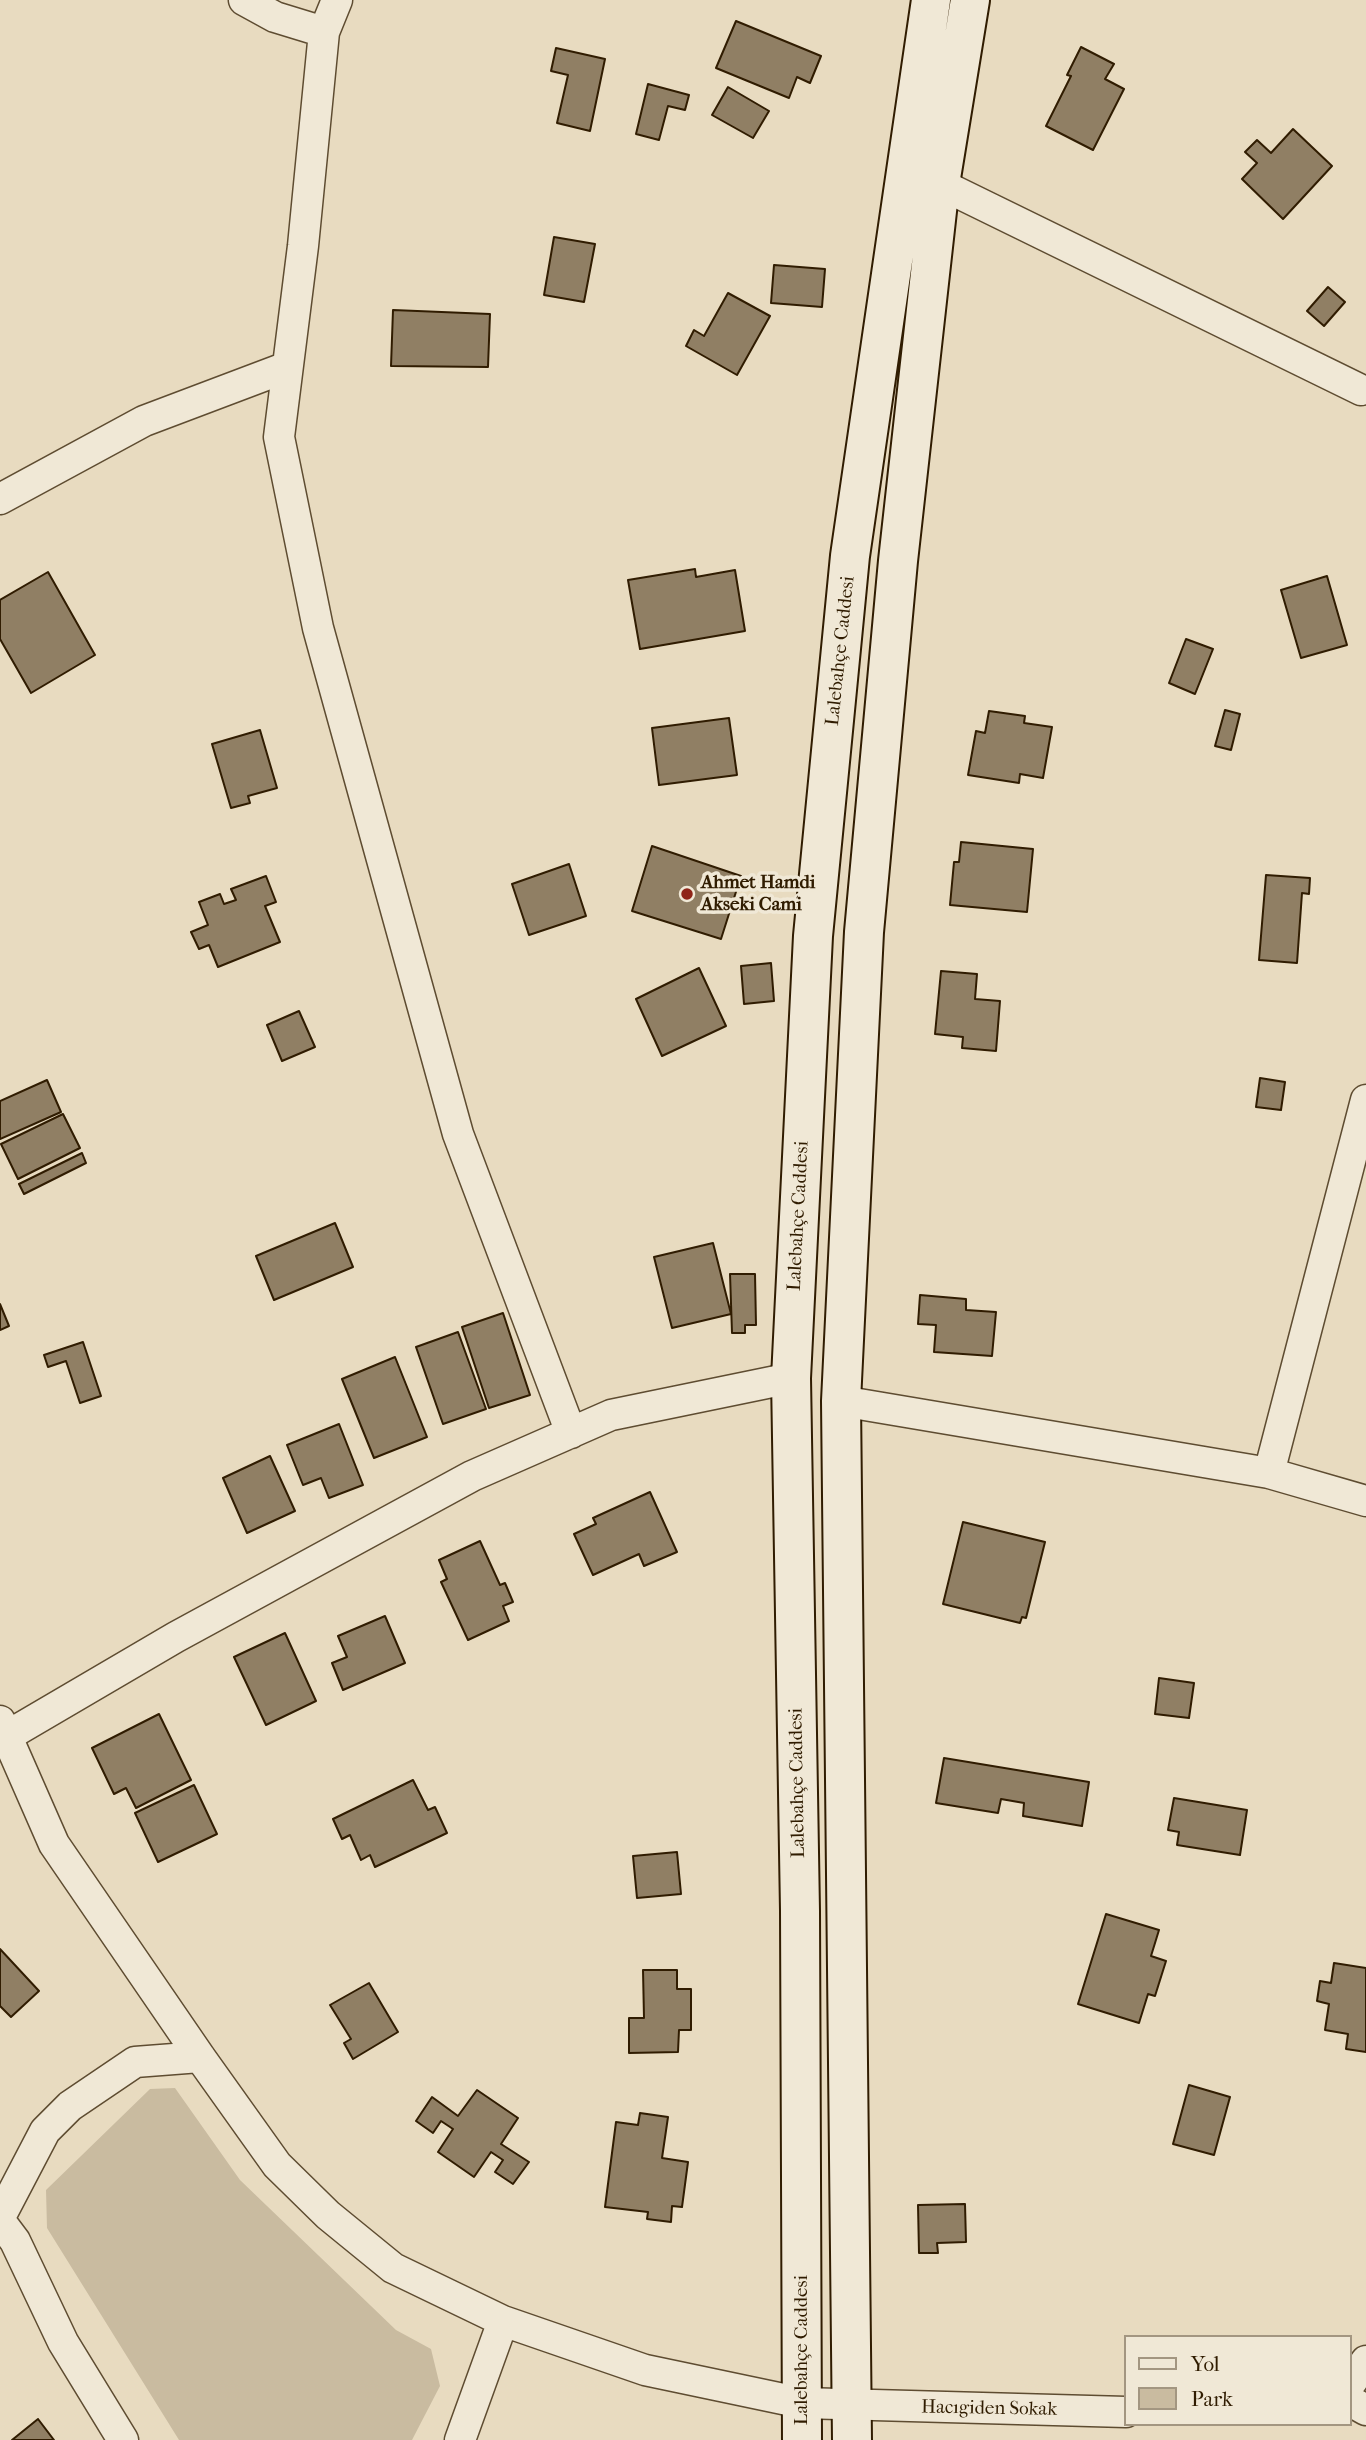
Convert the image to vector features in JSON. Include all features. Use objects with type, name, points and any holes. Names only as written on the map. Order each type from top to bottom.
[{"type":"street","points":[[244,0],[275,17],[324,32]]},
{"type":"street","points":[[337,0],[324,32],[303,246],[279,437],[321,642],[458,1134],[571,1433]]},
{"type":"street","name":"Lalebahçe Caddesi","points":[[802,2422],[800,1911],[791,1378],[813,936],[850,556],[931,0]]},
{"type":"street","points":[[852,2423],[841,1401],[864,932],[898,561],[940,184],[970,0]]},
{"type":"street","points":[[940,184],[1365,393]]},
{"type":"street","points":[[0,499],[144,421],[287,367]]},
{"type":"street","points":[[1269,1473],[1366,1100]]},
{"type":"street","points":[[3,1728],[460,1483],[611,1415],[791,1378]]},
{"type":"street","points":[[841,1401],[1269,1473],[1366,1501]]},
{"type":"street","name":"Hacıgiden Sokak","points":[[3,1728],[54,1844],[277,2165],[328,2215],[393,2268],[503,2321],[802,2422],[852,2423],[1124,2412]]},
{"type":"street","points":[[123,2440],[63,2342],[15,2241],[0,2219],[46,2131],[70,2106],[135,2062],[200,2057]]},
{"type":"street","points":[[460,2440],[503,2321]]},
{"type":"street","points":[[1352,2381],[1366,2361]]},
{"type":"green space","points":[[175,2088],[240,2180],[396,2330],[431,2349],[440,2386],[412,2440],[179,2440],[47,2228],[46,2190],[150,2089]]},
{"type":"building","points":[[736,21],[821,56],[810,83],[797,77],[789,98],[716,68]]},
{"type":"building","points":[[1081,47],[1114,64],[1105,79],[1124,89],[1093,150],[1046,126],[1071,76],[1067,75]]},
{"type":"building","points":[[556,48],[605,59],[590,131],[557,123],[568,75],[551,71]]},
{"type":"building","points":[[648,84],[689,95],[685,110],[668,106],[659,140],[636,134]]},
{"type":"building","points":[[728,87],[769,111],[753,138],[712,115]]},
{"type":"building","points":[[1293,129],[1332,166],[1283,219],[1242,179],[1257,163],[1245,152],[1257,140],[1271,153]]},
{"type":"building","points":[[554,237],[595,244],[584,302],[544,295]]},
{"type":"building","points":[[774,265],[825,269],[822,307],[771,303]]},
{"type":"building","points":[[1328,287],[1345,302],[1324,326],[1307,311]]},
{"type":"building","points":[[728,293],[770,316],[737,375],[686,346],[694,330],[704,336]]},
{"type":"building","points":[[393,310],[490,314],[488,367],[391,366]]},
{"type":"building","points":[[695,569],[696,577],[735,570],[745,631],[640,649],[628,580]]},
{"type":"building","points":[[48,572],[95,655],[31,693],[0,639],[0,600]]},
{"type":"building","points":[[1327,576],[1347,645],[1301,658],[1281,590]]},
{"type":"building","points":[[1186,639],[1213,649],[1195,694],[1169,683]]},
{"type":"building","points":[[1225,710],[1240,714],[1231,750],[1215,746]]},
{"type":"building","points":[[989,711],[1025,716],[1024,723],[1052,727],[1043,778],[1020,774],[1019,783],[968,775],[976,731],[985,733]]},
{"type":"building","points":[[729,718],[737,775],[659,785],[652,728]]},
{"type":"building","points":[[260,730],[277,788],[248,796],[250,803],[231,808],[212,744]]},
{"type":"building","points":[[961,842],[1033,849],[1027,912],[950,905],[954,862],[959,862]]},
{"type":"building","name":"Ahmet Hamdi Akseki Cami","points":[[652,846],[741,876],[721,939],[632,911]]},
{"type":"building","points":[[569,864],[586,916],[529,935],[512,884]]},
{"type":"building","points":[[1266,875],[1310,878],[1309,894],[1302,893],[1297,963],[1259,960]]},
{"type":"building","points":[[266,876],[276,902],[265,906],[280,942],[218,967],[209,945],[199,949],[191,932],[208,925],[199,902],[220,894],[224,904],[236,900],[231,889]]},
{"type":"building","points":[[771,963],[774,1001],[744,1004],[741,966]]},
{"type":"building","points":[[699,968],[726,1026],[662,1056],[636,999]]},
{"type":"building","points":[[941,971],[977,974],[975,999],[1000,1001],[996,1051],[962,1048],[963,1037],[935,1034]]},
{"type":"building","points":[[299,1011],[315,1047],[282,1061],[267,1025]]},
{"type":"building","points":[[1260,1078],[1285,1082],[1281,1110],[1256,1107]]},
{"type":"building","points":[[47,1080],[61,1112],[0,1139],[0,1101]]},
{"type":"building","points":[[63,1114],[80,1148],[18,1179],[1,1144]]},
{"type":"building","points":[[82,1153],[86,1163],[24,1194],[19,1184]]},
{"type":"building","points":[[335,1223],[353,1267],[274,1300],[256,1256]]},
{"type":"building","points":[[713,1243],[731,1314],[672,1328],[654,1257]]},
{"type":"building","points":[[730,1274],[755,1274],[756,1325],[745,1325],[745,1333],[732,1333]]},
{"type":"building","points":[[920,1295],[966,1299],[966,1310],[996,1312],[992,1356],[934,1352],[936,1325],[918,1324]]},
{"type":"building","points":[[0,1304],[9,1326],[0,1330]]},
{"type":"building","points":[[503,1313],[530,1395],[489,1408],[462,1327]]},
{"type":"building","points":[[458,1332],[486,1409],[443,1424],[416,1347]]},
{"type":"building","points":[[83,1342],[101,1396],[80,1403],[66,1361],[48,1367],[44,1355]]},
{"type":"building","points":[[395,1357],[427,1437],[374,1458],[342,1379]]},
{"type":"building","points":[[339,1424],[363,1485],[329,1498],[321,1478],[303,1485],[287,1445]]},
{"type":"building","points":[[270,1456],[295,1511],[247,1533],[223,1478]]},
{"type":"building","points":[[650,1492],[677,1552],[644,1566],[639,1554],[593,1575],[574,1534],[596,1524],[593,1518]]},
{"type":"building","points":[[963,1522],[1045,1542],[1026,1618],[1022,1617],[1020,1623],[943,1604]]},
{"type":"building","points":[[480,1541],[500,1585],[505,1583],[513,1602],[503,1606],[509,1621],[468,1640],[441,1582],[447,1579],[439,1560]]},
{"type":"building","points":[[385,1616],[405,1663],[343,1690],[332,1663],[347,1657],[338,1636]]},
{"type":"building","points":[[285,1633],[316,1701],[266,1725],[234,1657]]},
{"type":"building","points":[[1159,1678],[1194,1683],[1189,1718],[1155,1714]]},
{"type":"building","points":[[159,1714],[191,1780],[136,1808],[126,1788],[114,1794],[92,1748]]},
{"type":"building","points":[[944,1758],[1089,1782],[1082,1826],[1023,1816],[1024,1803],[1001,1799],[998,1813],[936,1803]]},
{"type":"building","points":[[413,1780],[428,1810],[435,1807],[447,1833],[375,1867],[370,1855],[361,1860],[350,1835],[342,1839],[333,1819]]},
{"type":"building","points":[[194,1785],[217,1834],[158,1862],[135,1813]]},
{"type":"building","points":[[1174,1798],[1247,1810],[1240,1855],[1177,1845],[1179,1832],[1168,1830]]},
{"type":"building","points":[[677,1852],[681,1894],[637,1898],[633,1856]]},
{"type":"building","points":[[1106,1914],[1159,1930],[1151,1956],[1166,1961],[1155,1996],[1148,1994],[1139,2023],[1078,2004]]},
{"type":"building","points":[[0,1949],[39,1991],[11,2017],[0,2006]]},
{"type":"building","points":[[1334,1963],[1366,1968],[1366,2052],[1346,2049],[1348,2034],[1325,2030],[1329,2004],[1317,2001],[1320,1981],[1331,1983]]},
{"type":"building","points":[[643,1970],[677,1970],[677,1989],[691,1989],[691,2030],[679,2030],[678,2052],[629,2053],[629,2018],[644,2018]]},
{"type":"building","points":[[369,1983],[398,2032],[353,2059],[344,2043],[351,2039],[330,2005]]},
{"type":"building","points":[[1189,2085],[1230,2097],[1214,2155],[1173,2144]]},
{"type":"building","points":[[477,2090],[518,2118],[501,2144],[529,2162],[513,2184],[495,2172],[503,2160],[491,2152],[474,2177],[438,2152],[453,2129],[441,2121],[433,2133],[416,2121],[432,2097],[458,2116]]},
{"type":"building","points":[[640,2113],[668,2117],[662,2158],[688,2162],[682,2207],[672,2206],[671,2222],[647,2219],[648,2212],[605,2207],[616,2122],[638,2125]]},
{"type":"building","points":[[965,2204],[966,2242],[937,2243],[938,2253],[919,2253],[918,2205]]},
{"type":"building","points":[[38,2419],[54,2440],[12,2440]]},
{"type":"place","name":"Ahmet Hamdi Akseki Cami","points":[[687,894]]}]
